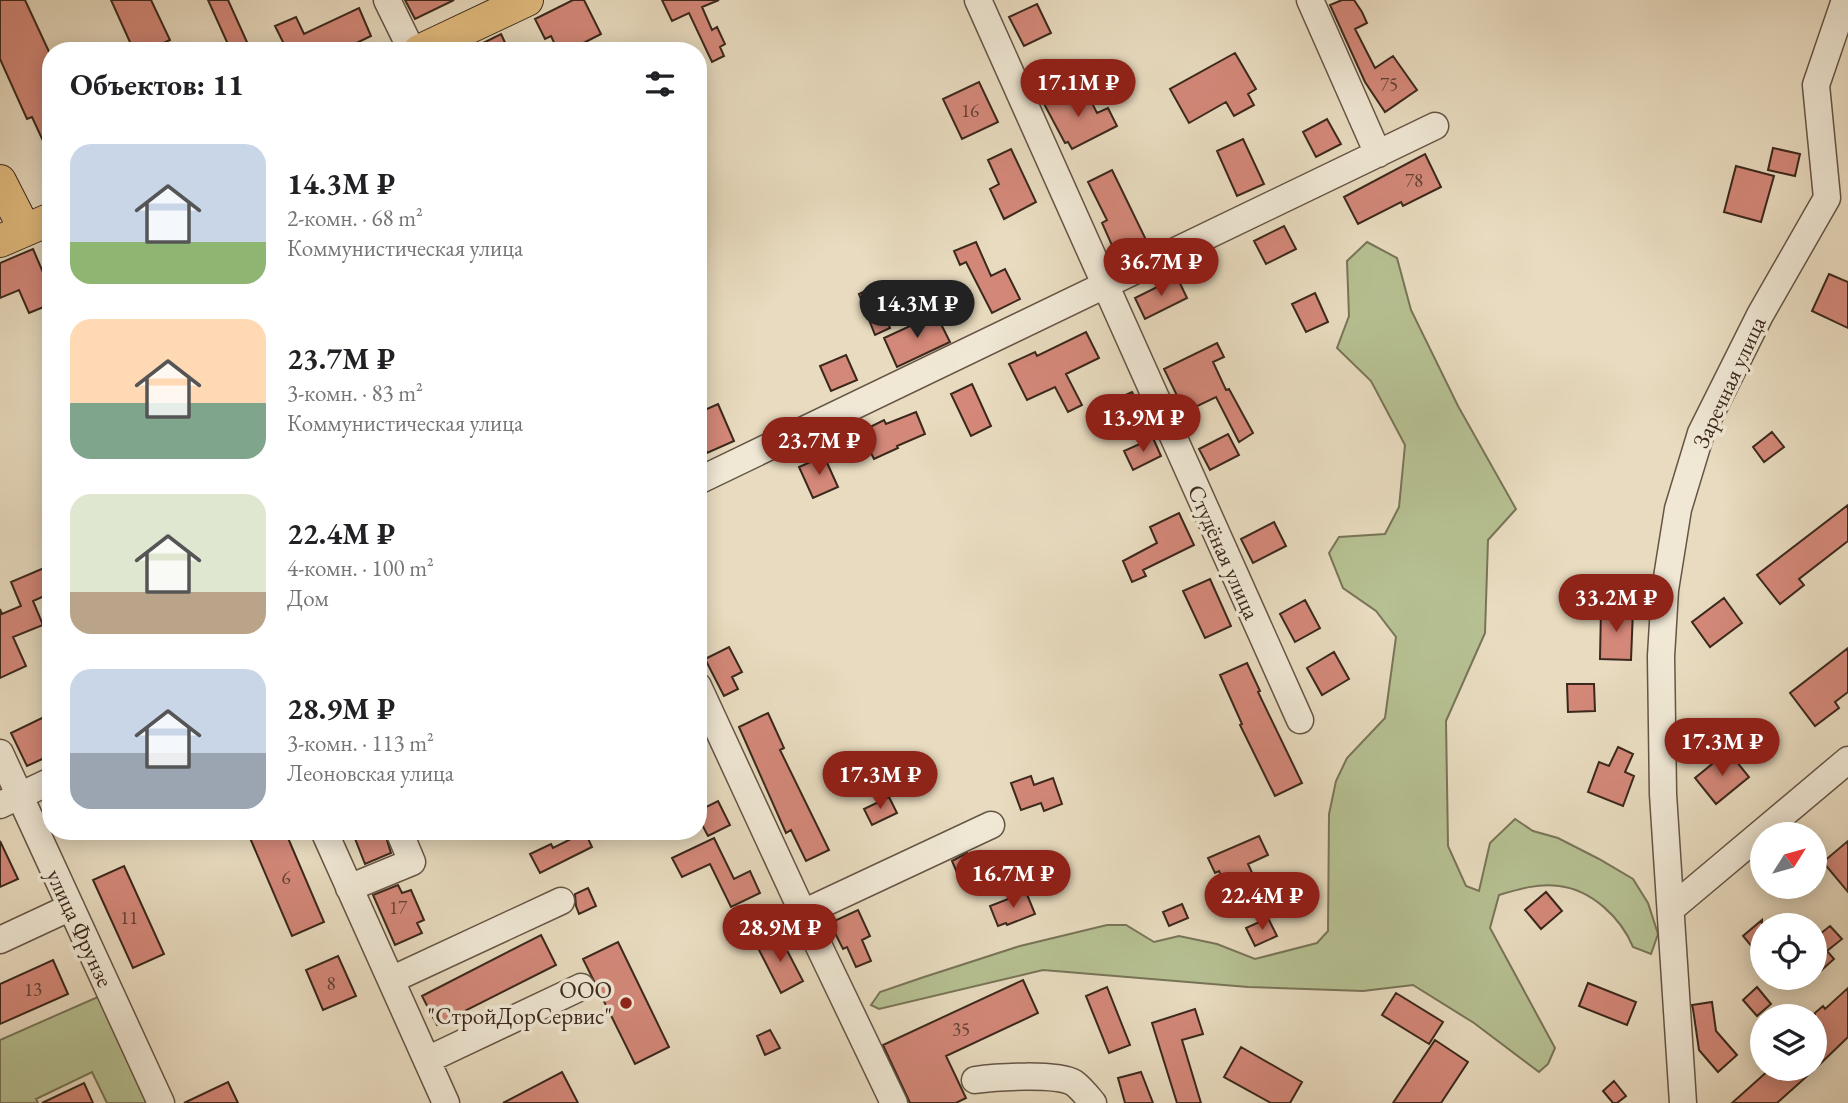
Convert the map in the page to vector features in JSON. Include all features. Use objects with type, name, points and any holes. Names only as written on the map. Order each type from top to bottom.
[{"type":"main road","points":[[438,42],[527,0]]},
{"type":"main road","points":[[0,181],[34,229]]},
{"type":"street","points":[[387,0],[408,42]]},
{"type":"street","name":"Студёная улица","points":[[978,0],[1300,720]]},
{"type":"street","points":[[1310,0],[1378,154]]},
{"type":"street","name":"Заречная улица","points":[[1683,1103],[1663,794],[1661,656],[1665,590],[1678,509],[1700,433],[1760,315],[1838,196],[1816,85],[1845,0]]},
{"type":"street","points":[[707,477],[1435,126]]},
{"type":"street","points":[[707,706],[894,1103]]},
{"type":"street","name":"улица Фрунзе","points":[[0,753],[10,800],[71,907],[161,1103]]},
{"type":"street","points":[[1672,908],[1848,760]]},
{"type":"street","points":[[10,800],[42,785]]},
{"type":"street","points":[[803,914],[991,825]]},
{"type":"street","points":[[328,840],[446,1103]]},
{"type":"street","points":[[349,888],[412,862],[403,840]]},
{"type":"street","points":[[391,981],[561,901]]},
{"type":"street","points":[[0,940],[71,907]]},
{"type":"street","points":[[427,1060],[581,987]]},
{"type":"street","points":[[975,1080],[1013,1075],[1058,1079],[1073,1083],[1093,1103]]},
{"type":"green space","points":[[1367,242],[1397,258],[1411,310],[1458,406],[1516,509],[1488,540],[1485,633],[1446,721],[1448,846],[1466,886],[1479,891],[1490,843],[1515,819],[1533,831],[1558,838],[1599,859],[1633,879],[1648,903],[1658,934],[1651,954],[1633,947],[1613,916],[1583,893],[1552,885],[1499,895],[1490,928],[1555,1048],[1548,1064],[1539,1072],[1474,1023],[1413,985],[1363,991],[1248,987],[1043,970],[879,1009],[871,1005],[880,992],[921,978],[1020,946],[1107,925],[1126,925],[1154,942],[1179,936],[1217,944],[1255,959],[1317,943],[1328,931],[1329,814],[1336,781],[1347,758],[1385,718],[1396,637],[1376,611],[1343,588],[1329,553],[1339,537],[1385,534],[1399,507],[1405,445],[1371,381],[1337,348],[1349,316],[1347,261]]},
{"type":"green space","points":[[100,996],[147,1103],[107,1103],[92,1072],[36,1099],[38,1103],[0,1103],[0,1040]]},
{"type":"building","points":[[0,0],[25,0],[44,42],[42,42],[42,139],[32,117],[27,119],[0,59]]},
{"type":"building","points":[[111,0],[151,0],[170,40],[130,42]]},
{"type":"building","points":[[208,0],[228,0],[247,42],[227,42]]},
{"type":"building","points":[[405,0],[454,0],[415,19]]},
{"type":"building","points":[[573,0],[584,0],[601,34],[585,42],[554,42],[551,36],[545,39],[535,19]]},
{"type":"building","points":[[662,0],[719,0],[702,7],[712,30],[717,27],[725,44],[720,47],[724,56],[712,62],[707,51],[707,42],[703,42],[689,13],[672,21]]},
{"type":"building","points":[[1342,0],[1354,0],[1362,12],[1367,23],[1355,29],[1375,68],[1393,56],[1417,90],[1385,112],[1365,82],[1330,5]]},
{"type":"building","points":[[1037,4],[1051,33],[1024,46],[1009,17]]},
{"type":"building","points":[[359,8],[371,36],[359,42],[283,42],[275,26],[296,17],[304,34]]},
{"type":"building","points":[[501,34],[505,42],[485,42]]},
{"type":"building","points":[[1235,53],[1256,89],[1248,94],[1254,105],[1234,116],[1226,102],[1189,123],[1170,89]]},
{"type":"building","points":[[979,82],[998,122],[962,139],[943,99]]},
{"type":"building","points":[[1070,88],[1079,105],[1090,99],[1097,113],[1108,108],[1117,126],[1072,149],[1068,142],[1065,143],[1043,102]]},
{"type":"building","points":[[1327,119],[1341,144],[1316,157],[1303,132]]},
{"type":"building","points":[[1243,139],[1264,184],[1237,196],[1217,151]]},
{"type":"building","points":[[1773,148],[1800,154],[1795,176],[1768,170]]},
{"type":"building","points":[[1011,149],[1036,202],[1004,219],[990,189],[999,184],[988,160]]},
{"type":"building","points":[[1425,154],[1441,187],[1403,206],[1401,202],[1358,224],[1344,197]]},
{"type":"building","points":[[1736,166],[1774,176],[1761,222],[1724,212]]},
{"type":"building","points":[[1112,170],[1149,246],[1119,261],[1102,223],[1107,220],[1088,182]]},
{"type":"building","points":[[1284,226],[1296,249],[1266,264],[1254,241]]},
{"type":"building","points":[[976,242],[991,276],[1005,269],[1020,299],[992,313],[966,262],[960,265],[954,251]]},
{"type":"building","points":[[33,249],[42,270],[42,308],[29,313],[19,290],[0,298],[0,263]]},
{"type":"building","points":[[1829,274],[1848,282],[1848,328],[1812,311]]},
{"type":"building","points":[[1177,277],[1187,298],[1145,319],[1135,298]]},
{"type":"building","points":[[873,287],[890,328],[875,335],[859,294]]},
{"type":"building","points":[[1315,293],[1328,322],[1306,332],[1292,304]]},
{"type":"building","points":[[936,314],[950,342],[897,367],[884,338]]},
{"type":"building","points":[[1086,332],[1099,358],[1066,374],[1082,405],[1068,412],[1055,387],[1027,400],[1009,364],[1035,352],[1037,356]]},
{"type":"building","points":[[1217,343],[1224,357],[1213,362],[1226,390],[1229,389],[1253,433],[1239,442],[1216,397],[1185,412],[1164,369]]},
{"type":"building","points":[[846,355],[857,380],[831,391],[820,366]]},
{"type":"building","points":[[972,384],[991,426],[971,436],[951,394]]},
{"type":"building","points":[[1132,392],[1139,407],[1119,416],[1112,401]]},
{"type":"building","points":[[718,404],[734,441],[707,453],[707,409]]},
{"type":"building","points":[[916,412],[925,434],[874,459],[860,432],[884,420],[886,424]]},
{"type":"building","points":[[1772,432],[1784,447],[1764,462],[1753,447]]},
{"type":"building","points":[[1228,434],[1239,455],[1210,470],[1199,449]]},
{"type":"building","points":[[1153,438],[1161,456],[1133,470],[1124,451]]},
{"type":"building","points":[[824,456],[838,487],[813,498],[799,467]]},
{"type":"building","points":[[1848,505],[1848,541],[1799,579],[1804,585],[1780,604],[1757,575]]},
{"type":"building","points":[[1179,513],[1194,545],[1143,570],[1146,576],[1132,582],[1123,561],[1157,543],[1150,527]]},
{"type":"building","points":[[1274,522],[1286,546],[1253,563],[1241,539]]},
{"type":"building","points":[[42,569],[42,597],[33,601],[42,625],[13,637],[26,666],[0,678],[0,609],[2,614],[21,606],[11,582]]},
{"type":"building","points":[[1210,579],[1231,626],[1205,638],[1183,591]]},
{"type":"building","points":[[1724,598],[1742,623],[1710,647],[1692,622]]},
{"type":"building","points":[[1305,600],[1320,628],[1295,642],[1280,614]]},
{"type":"building","points":[[1601,608],[1633,610],[1631,660],[1600,659]]},
{"type":"building","points":[[729,647],[742,672],[732,677],[738,689],[724,696],[707,658]]},
{"type":"building","points":[[1848,648],[1848,692],[1835,702],[1839,708],[1815,726],[1790,693]]},
{"type":"building","points":[[1334,652],[1349,679],[1322,695],[1307,668]]},
{"type":"building","points":[[1247,663],[1302,783],[1275,796],[1240,725],[1242,724],[1220,675]]},
{"type":"building","points":[[1567,684],[1594,684],[1595,711],[1568,712]]},
{"type":"building","points":[[768,713],[784,748],[780,750],[829,850],[806,861],[791,830],[786,833],[739,727]]},
{"type":"building","points":[[42,718],[42,759],[27,766],[11,733]]},
{"type":"building","points":[[1618,747],[1633,754],[1625,772],[1634,776],[1623,806],[1588,792],[1599,762],[1609,766]]},
{"type":"building","points":[[1728,751],[1749,777],[1716,804],[1695,778]]},
{"type":"building","points":[[1031,776],[1034,785],[1053,778],[1062,804],[1044,811],[1041,803],[1021,810],[1011,783]]},
{"type":"building","points":[[889,797],[897,813],[872,825],[864,809]]},
{"type":"building","points":[[718,801],[730,825],[708,836],[707,834],[707,806]]},
{"type":"building","points":[[1259,836],[1268,855],[1248,864],[1254,877],[1227,889],[1219,871],[1215,873],[1208,858]]},
{"type":"building","points":[[714,838],[734,879],[750,871],[760,893],[731,907],[710,864],[682,877],[672,858]]},
{"type":"building","points":[[251,840],[289,840],[324,922],[292,936]]},
{"type":"building","points":[[356,840],[387,840],[391,853],[365,864]]},
{"type":"building","points":[[569,840],[589,840],[592,847],[540,873],[530,854],[551,844],[553,848]]},
{"type":"building","points":[[0,841],[18,879],[0,887]]},
{"type":"building","points":[[1848,841],[1848,892],[1827,867],[1827,859]]},
{"type":"building","points":[[967,853],[974,868],[958,875],[952,861]]},
{"type":"building","points":[[124,866],[164,954],[133,968],[93,880]]},
{"type":"building","points":[[398,885],[402,893],[411,890],[424,920],[417,923],[422,933],[395,945],[373,895]]},
{"type":"building","points":[[588,888],[596,906],[579,914],[575,894]]},
{"type":"building","points":[[1026,892],[1035,914],[998,926],[990,906]]},
{"type":"building","points":[[1546,892],[1562,911],[1541,929],[1525,910]]},
{"type":"building","points":[[1182,904],[1188,918],[1169,926],[1163,912]]},
{"type":"building","points":[[858,910],[870,936],[862,940],[871,961],[856,967],[847,947],[843,949],[830,923]]},
{"type":"building","points":[[1268,918],[1277,936],[1255,946],[1246,928]]},
{"type":"building","points":[[1830,926],[1842,939],[1827,951],[1827,928]]},
{"type":"building","points":[[1750,930],[1750,944],[1743,936]]},
{"type":"building","points":[[541,935],[556,965],[437,1025],[422,996]]},
{"type":"building","points":[[779,935],[803,981],[781,993],[757,946]]},
{"type":"building","name":"ООО \"СтройДорСервис\"","points":[[618,942],[669,1047],[635,1064],[583,959]]},
{"type":"building","points":[[1827,951],[1834,959],[1827,965]]},
{"type":"building","points":[[338,956],[356,996],[323,1010],[306,970]]},
{"type":"building","points":[[53,960],[68,994],[0,1024],[0,984]]},
{"type":"building","points":[[1023,980],[1038,1013],[946,1056],[966,1098],[956,1103],[910,1103],[883,1045]]},
{"type":"building","points":[[1588,983],[1636,1002],[1627,1025],[1579,1006]]},
{"type":"building","points":[[1107,987],[1130,1045],[1109,1053],[1086,996]]},
{"type":"building","points":[[1848,988],[1848,1037],[1827,1057],[1827,1007]]},
{"type":"building","points":[[1754,990],[1759,990],[1771,1004],[1750,1004],[1750,1008],[1743,1000]]},
{"type":"building","points":[[1396,993],[1443,1022],[1429,1044],[1382,1015]]},
{"type":"building","points":[[1712,1002],[1716,1031],[1737,1055],[1718,1072],[1699,1050],[1692,1005]]},
{"type":"building","points":[[1195,1009],[1203,1034],[1182,1040],[1201,1103],[1177,1103],[1152,1023]]},
{"type":"building","points":[[770,1030],[780,1048],[765,1055],[757,1036]]},
{"type":"building","points":[[1435,1040],[1468,1062],[1441,1103],[1393,1103]]},
{"type":"building","points":[[1241,1047],[1302,1082],[1290,1103],[1271,1103],[1224,1077]]},
{"type":"building","points":[[562,1072],[578,1103],[503,1103]]},
{"type":"building","points":[[1141,1072],[1153,1103],[1125,1103],[1118,1078]]},
{"type":"building","points":[[1614,1081],[1626,1096],[1617,1103],[1613,1103],[1603,1091]]},
{"type":"building","points":[[1757,1081],[1802,1081],[1777,1103],[1732,1103]]},
{"type":"building","points":[[228,1082],[238,1103],[184,1103]]},
{"type":"building","points":[[84,1083],[93,1103],[42,1103]]},
{"type":"place","name":"ООО \"СтройДорСервис\"","points":[[626,1003]]}]
